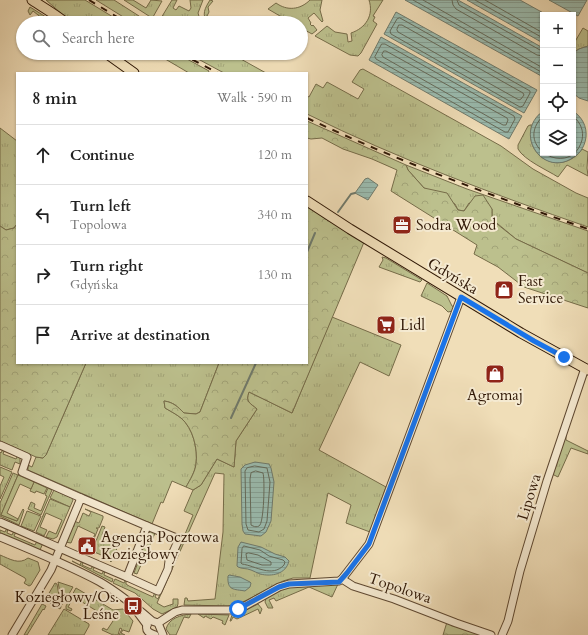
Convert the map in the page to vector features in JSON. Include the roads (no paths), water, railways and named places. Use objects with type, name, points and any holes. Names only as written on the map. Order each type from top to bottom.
[{"type":"main road","points":[[32,0],[43,8],[52,11]]},
{"type":"main road","points":[[43,0],[58,16]]},
{"type":"main road","points":[[116,60],[133,72]]},
{"type":"main road","name":"Gdyńska","points":[[308,202],[336,221],[534,341],[586,369]]},
{"type":"street","name":"Topolowa","points":[[461,297],[369,544],[342,579],[353,586],[394,598],[491,635]]},
{"type":"street","name":"Lipowa","points":[[502,635],[508,621],[523,560],[547,481],[586,369]]},
{"type":"street","points":[[0,445],[27,457],[22,472],[179,539],[158,591],[0,522]]},
{"type":"street","points":[[12,635],[48,575],[81,498]]},
{"type":"street","points":[[127,577],[147,526]]},
{"type":"street","points":[[0,537],[101,583],[133,606],[152,629],[163,635]]},
{"type":"street","points":[[152,629],[175,612],[182,610],[222,611],[238,609],[279,587],[289,584],[339,582],[342,579]]},
{"type":"water","points":[[405,0],[458,0],[540,46],[540,75]]},
{"type":"water","points":[[467,0],[520,0],[542,12],[540,12],[540,41]]},
{"type":"water","points":[[549,0],[587,0],[578,16],[576,15],[576,12],[571,12]]},
{"type":"water","points":[[396,12],[537,90],[524,113],[384,34]]},
{"type":"water","points":[[381,37],[522,116],[509,139],[369,60]]},
{"type":"water","points":[[588,46],[588,101],[576,96],[576,51]]},
{"type":"water","points":[[540,114],[540,155],[536,151],[531,141],[531,131],[534,120]]},
{"type":"water","points":[[576,114],[581,119],[586,129],[585,143],[576,155]]},
{"type":"water","points":[[541,156],[575,156],[563,162],[552,162]]},
{"type":"water","points":[[368,178],[378,185],[368,200],[355,193],[365,179]]},
{"type":"water","points":[[255,462],[269,464],[274,482],[271,521],[266,532],[261,536],[245,534],[242,524],[241,469],[245,465]]},
{"type":"water","points":[[241,542],[261,547],[285,557],[289,561],[285,569],[278,574],[265,575],[249,569],[238,567],[238,547]]},
{"type":"water","points":[[229,575],[240,577],[250,582],[250,587],[245,591],[230,587],[228,581]]},
{"type":"waterway","points":[[338,212],[351,194],[355,193]]},
{"type":"waterway","points":[[308,250],[315,233]]},
{"type":"waterway","points":[[231,418],[256,364]]},
{"type":"railway","points":[[89,0],[115,16]]},
{"type":"railway","points":[[193,60],[216,72]]},
{"type":"railway","points":[[308,118],[376,149],[446,177],[516,204],[588,229]]},
{"type":"place","name":"Sodra Wood","points":[[402,225]]},
{"type":"place","name":"Fast Service","points":[[504,290]]},
{"type":"place","name":"Lidl","points":[[386,325]]},
{"type":"place","name":"Agromaj","points":[[495,374]]},
{"type":"place","name":"Agencja Pocztowa Koziegłowy","points":[[87,546]]},
{"type":"place","name":"Koziegłowy/Os. Leśne","points":[[133,606]]}]
